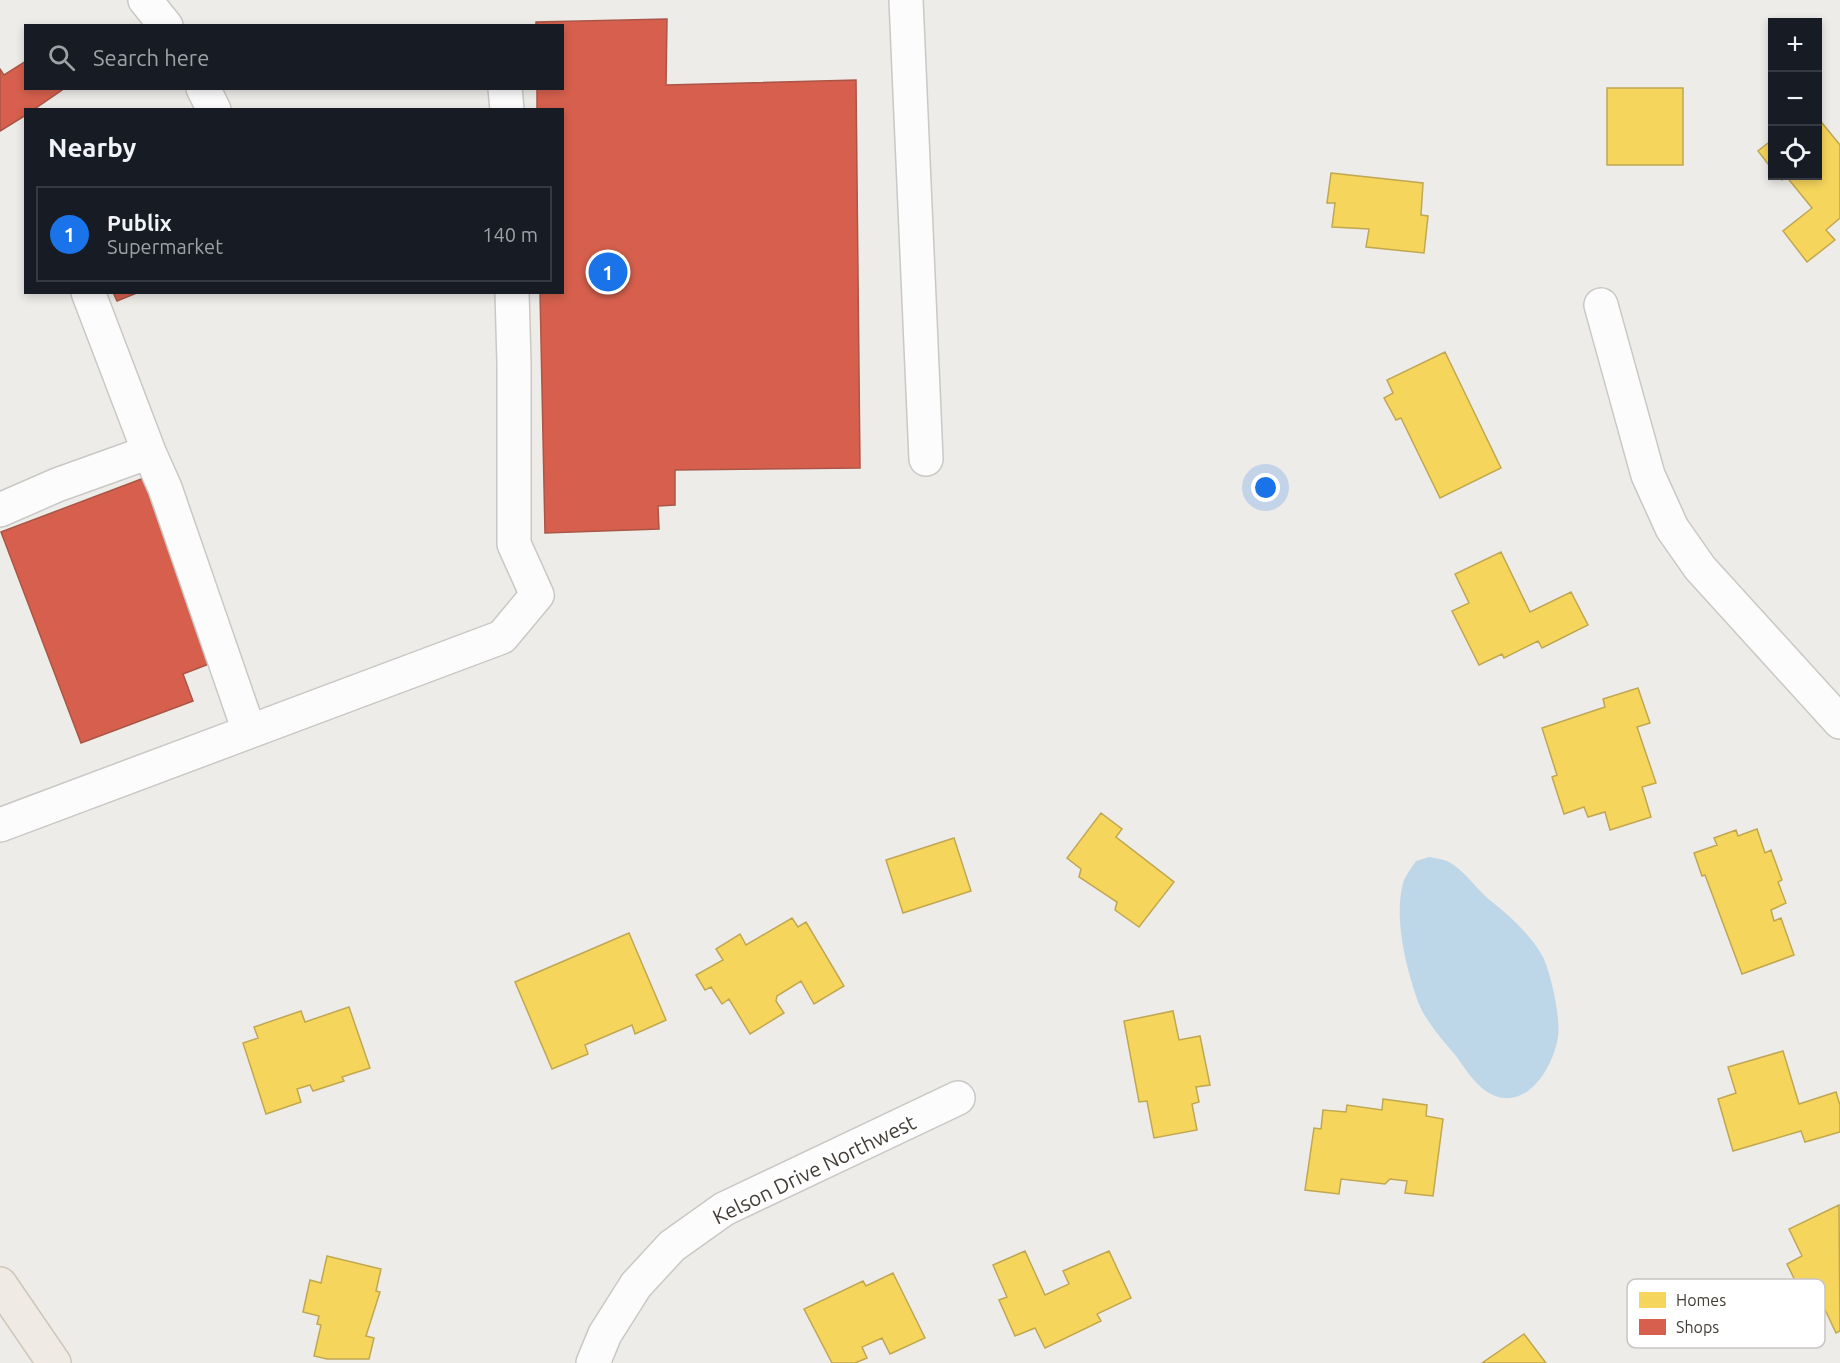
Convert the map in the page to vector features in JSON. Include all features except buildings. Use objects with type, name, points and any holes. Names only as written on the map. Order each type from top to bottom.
[{"type":"main road","points":[[0,1284],[54,1363]]},
{"type":"street","points":[[145,0],[163,24]]},
{"type":"street","points":[[906,0],[926,459]]},
{"type":"street","points":[[204,90],[213,108]]},
{"type":"street","points":[[505,90],[507,108]]},
{"type":"street","points":[[89,294],[165,488],[249,730]]},
{"type":"street","points":[[0,825],[502,637],[537,596],[514,544],[512,294]]},
{"type":"street","points":[[1601,305],[1648,475],[1672,528],[1700,568],[1840,722]]},
{"type":"street","points":[[0,510],[57,485],[149,452]]},
{"type":"street","name":"Kelson Drive Northwest","points":[[593,1363],[605,1334],[636,1285],[672,1246],[724,1209],[958,1098]]},
{"type":"water","points":[[1429,857],[1447,861],[1459,869],[1526,934],[1546,964],[1557,1008],[1558,1037],[1545,1072],[1528,1091],[1517,1097],[1506,1098],[1493,1095],[1477,1083],[1433,1028],[1419,1004],[1404,954],[1400,908],[1404,880],[1416,861]]},
{"type":"place","name":"Publix","points":[[608,272]]}]
